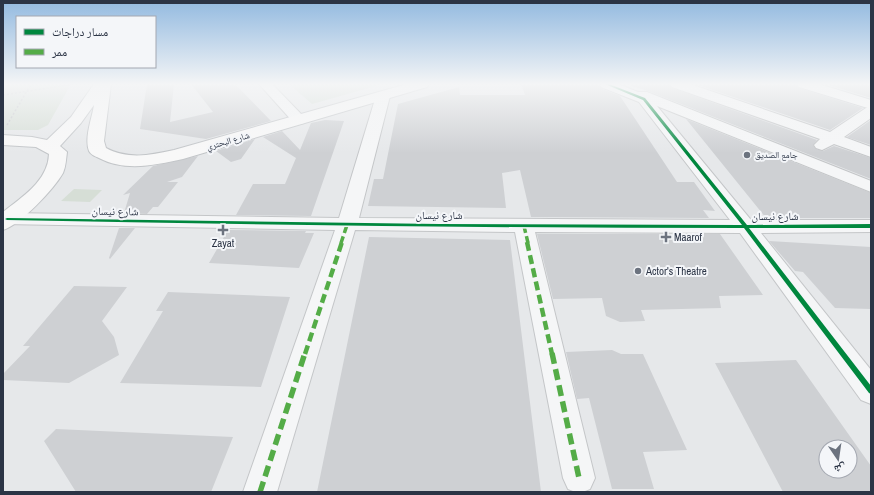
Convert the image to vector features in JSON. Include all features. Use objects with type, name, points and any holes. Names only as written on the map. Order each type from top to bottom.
[{"type":"main road","points":[[50,146],[76,120],[86,107]]},
{"type":"main road","name":"شارع البحتري","points":[[100,107],[96,141],[98,151],[108,157],[125,161],[147,162],[177,155],[344,107]]},
{"type":"main road","points":[[4,135],[50,146],[58,152],[59,160],[56,170],[49,182],[5,221]]},
{"type":"street","points":[[287,107],[299,120]]},
{"type":"street","points":[[260,492],[346,225],[380,107]]},
{"type":"street","points":[[650,107],[746,227],[871,391]]},
{"type":"street","points":[[673,107],[871,187]]},
{"type":"street","points":[[743,107],[871,152]]},
{"type":"street","points":[[802,159],[871,111]]},
{"type":"street","name":"شارع نيسان","points":[[5,221],[346,225],[746,227],[871,226]]},
{"type":"street","points":[[524,226],[578,478]]},
{"type":"path","points":[[4,135],[18,107]]},
{"type":"shaded area","points":[[3,107],[58,107],[48,125],[38,130],[3,130]]},
{"type":"shaded area","points":[[74,189],[102,190],[90,202],[61,201]]},
{"type":"building","points":[[143,107],[172,107],[170,122],[213,112],[209,107],[257,107],[271,121],[206,139],[140,129]]},
{"type":"building","points":[[397,107],[627,107],[677,182],[694,182],[715,211],[703,210],[709,218],[531,217],[520,170],[502,173],[506,208],[368,206],[374,179],[383,179]]},
{"type":"building","points":[[689,107],[725,107],[817,140],[813,145],[816,149],[823,151],[834,146],[871,158],[871,179]]},
{"type":"building","points":[[763,107],[863,108],[830,130]]},
{"type":"building","name":"جامع الصديق","points":[[686,119],[871,193],[871,218],[766,218]]},
{"type":"building","points":[[325,120],[344,121],[311,216],[236,215],[253,184],[285,184],[296,158],[263,137],[282,131],[300,150],[311,123]]},
{"type":"building","points":[[871,120],[871,145],[847,137]]},
{"type":"building","points":[[255,139],[241,159],[231,162],[216,151]]},
{"type":"building","points":[[198,156],[182,177],[167,182],[178,182],[158,207],[153,207],[147,214],[124,213],[130,193],[123,195],[153,166]]},
{"type":"building","points":[[119,228],[135,228],[110,259],[109,258]]},
{"type":"building","points":[[228,230],[306,231],[305,233],[314,233],[299,268],[209,263]]},
{"type":"building","points":[[537,234],[720,234],[763,295],[719,296],[721,308],[641,310],[645,321],[620,322],[606,316],[602,298],[553,299]]},
{"type":"building","points":[[369,237],[510,240],[541,492],[317,492]]},
{"type":"building","points":[[769,241],[871,247],[871,309],[835,308],[803,272],[795,271]]},
{"type":"building","points":[[74,286],[127,287],[102,321],[114,337],[119,355],[69,383],[3,380],[3,374],[30,346],[23,346]]},
{"type":"building","points":[[168,292],[290,297],[261,387],[120,383],[163,311],[156,311]]},
{"type":"building","points":[[612,350],[621,354],[643,354],[687,450],[643,452],[654,489],[612,489],[589,398],[577,399],[566,352]]},
{"type":"building","points":[[796,360],[852,439],[818,439],[818,479],[858,479],[858,448],[871,466],[871,492],[783,492],[715,363]]},
{"type":"building","points":[[56,429],[233,437],[211,492],[76,492],[44,441]]},
{"type":"marked path","points":[[260,492],[347,225]]},
{"type":"marked path","points":[[524,226],[579,478]]},
{"type":"cycle path","points":[[650,107],[746,227],[871,391]]},
{"type":"cycle path","points":[[7,219],[439,225],[871,226]]},
{"type":"place","name":"جامع الصديق","points":[[747,155]]},
{"type":"place","name":"Zayat","points":[[223,230]]},
{"type":"place","name":"Maarof","points":[[666,237]]},
{"type":"place","name":"Actor's Theatre","points":[[638,271]]}]
